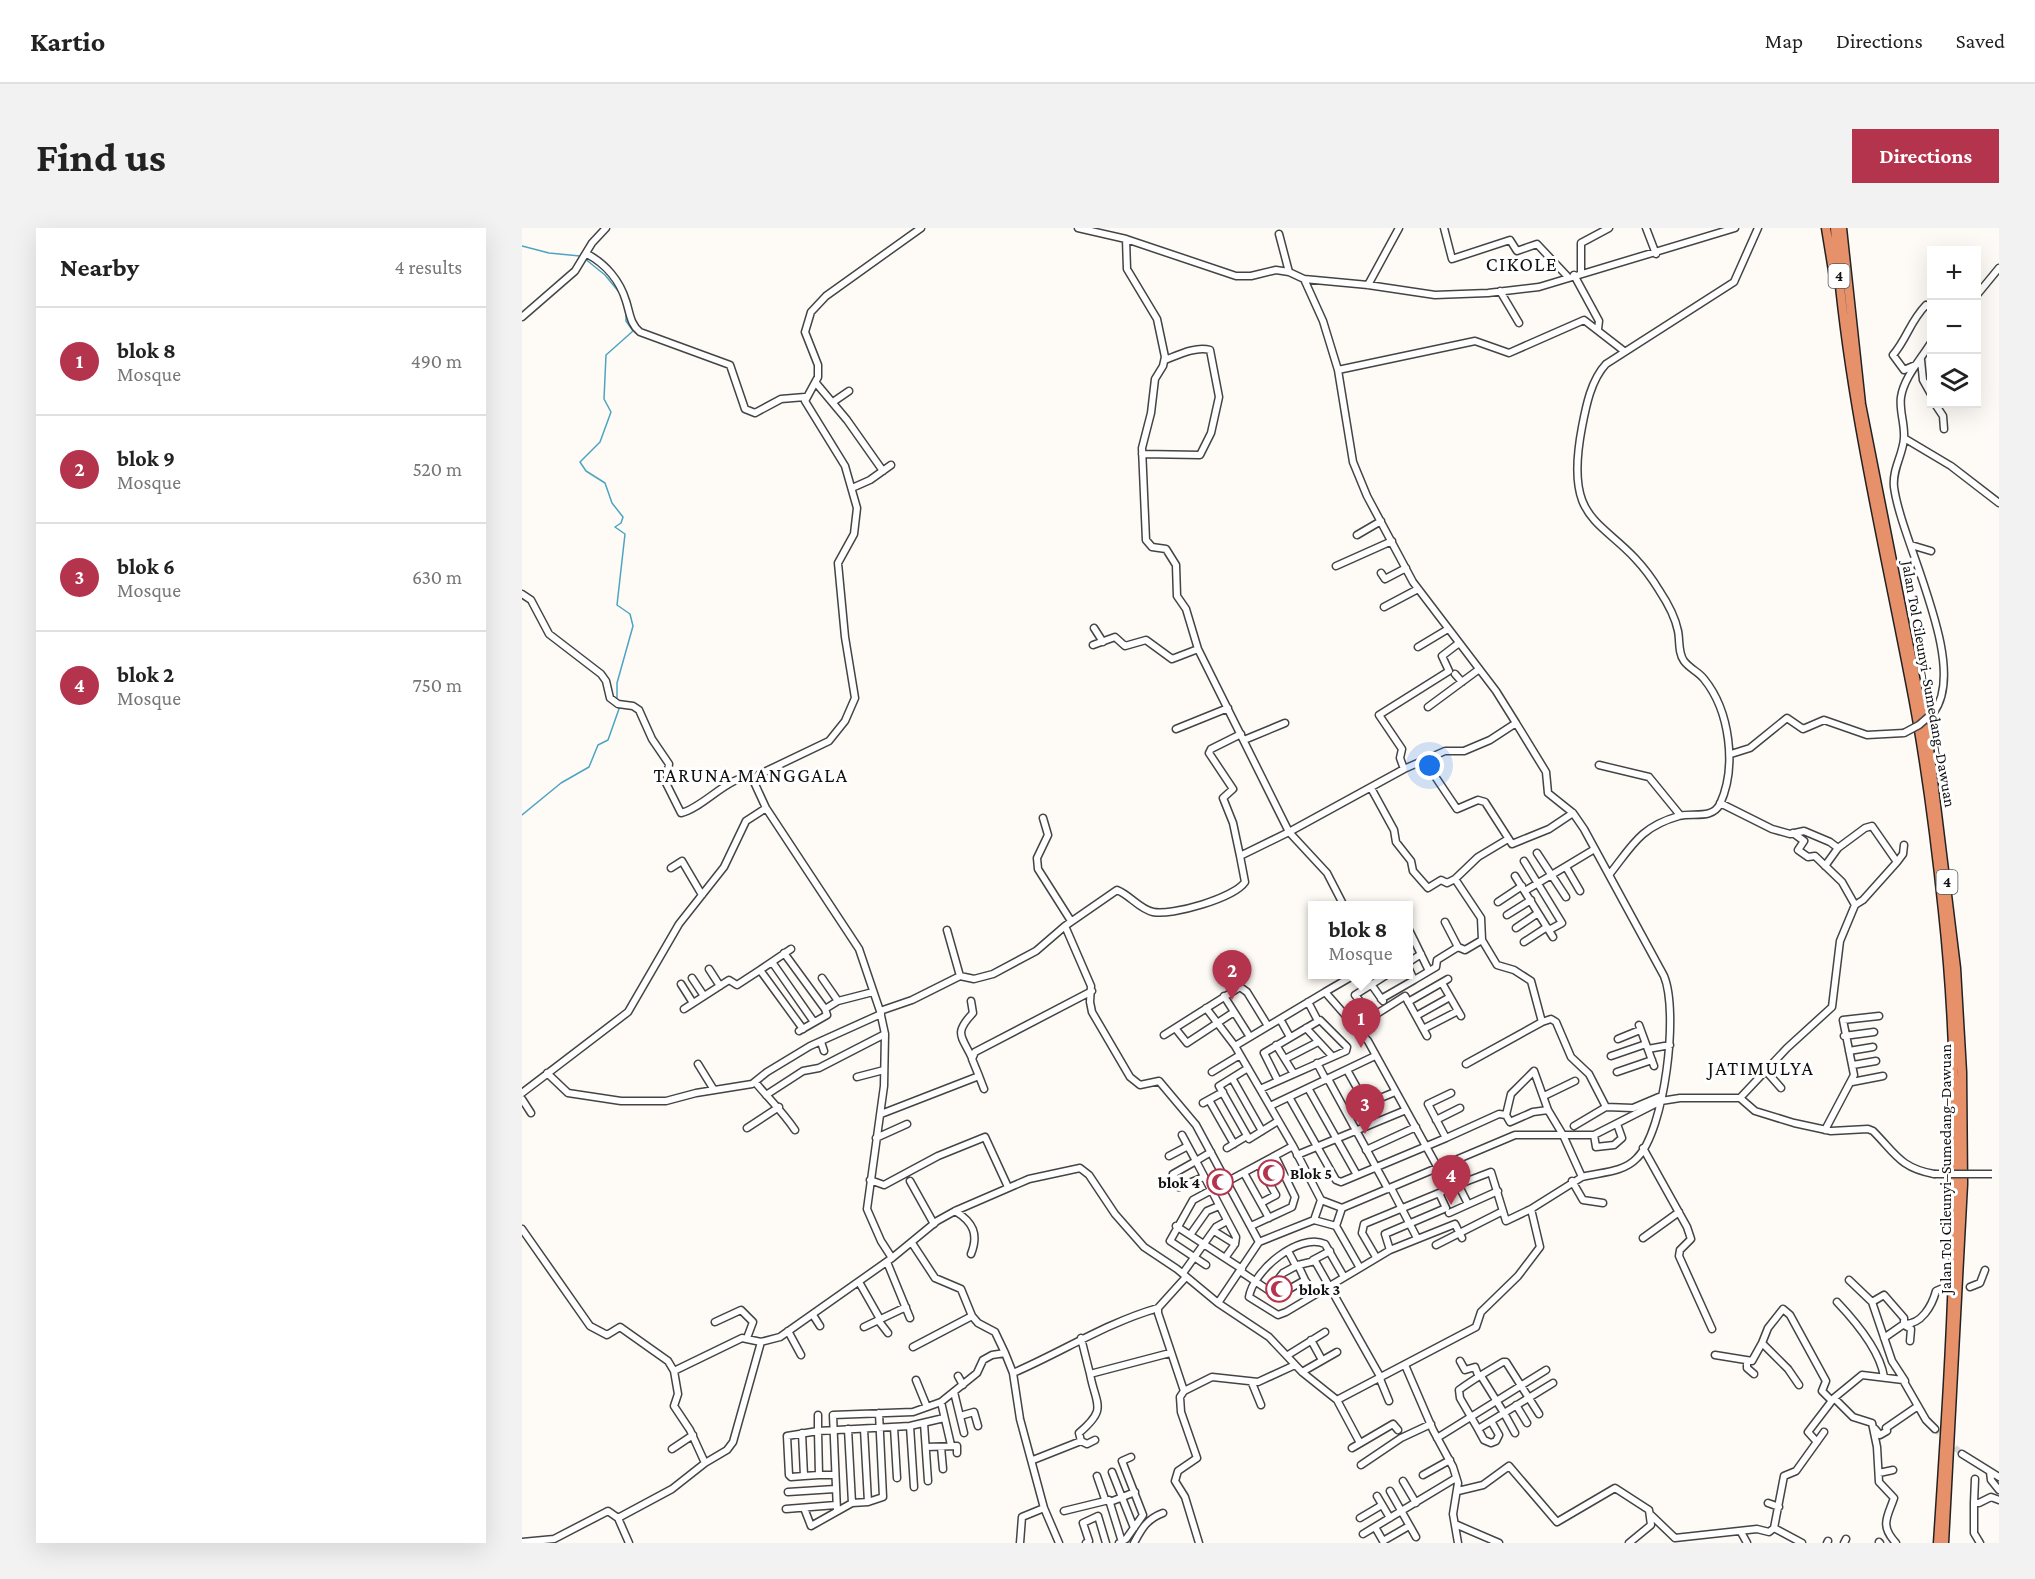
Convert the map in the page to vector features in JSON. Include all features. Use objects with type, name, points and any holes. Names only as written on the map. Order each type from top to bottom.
[{"type":"highway","points":[[1826,228],[1845,324]]},
{"type":"highway","name":"Jalan Tol Cileunyi–Sumedang–Dawuan","points":[[1836,228],[1845,324],[1863,452],[1922,748],[1950,989],[1955,1072],[1956,1185],[1938,1543]]},
{"type":"highway","name":"Jalan Tol Cileunyi–Sumedang–Dawuan","points":[[1842,228],[1861,404],[1929,748],[1956,968],[1962,1072],[1963,1184],[1959,1305],[1944,1543]]},
{"type":"street","points":[[522,317],[547,298],[582,262],[605,228]]},
{"type":"street","points":[[522,594],[531,600],[549,634],[560,645],[601,674],[606,681],[610,698],[618,704],[639,710],[652,739],[668,760],[670,768],[666,783],[681,813],[733,782],[750,776],[755,778],[829,741],[846,721],[852,707],[855,690],[845,637],[838,563],[854,534],[857,508],[845,466],[806,405],[805,398],[816,383],[818,365],[805,332],[811,312],[826,296],[921,228]]},
{"type":"street","points":[[1078,228],[1126,239],[1236,276],[1251,276],[1276,270],[1289,272],[1304,279],[1368,285],[1435,295],[1539,287],[1574,275],[1656,254],[1735,228]]},
{"type":"street","points":[[1368,285],[1399,228]]},
{"type":"street","points":[[1444,228],[1453,260],[1510,240],[1517,251],[1539,244],[1574,275],[1599,321],[1598,329]]},
{"type":"street","points":[[1574,275],[1581,243],[1609,228]]},
{"type":"street","points":[[1646,228],[1656,254]]},
{"type":"street","points":[[1609,876],[1644,831],[1680,815],[1708,814],[1715,810],[1726,787],[1731,754],[1718,702],[1703,677],[1682,657],[1672,611],[1659,588],[1634,556],[1600,529],[1580,500],[1577,450],[1586,409],[1601,369],[1624,351],[1734,282],[1758,228]]},
{"type":"street","points":[[1279,234],[1289,272]]},
{"type":"street","points":[[1126,239],[1127,269],[1162,329],[1165,360],[1155,379],[1142,454],[1146,540],[1152,547],[1166,549],[1176,565],[1177,596],[1186,609],[1198,649],[1289,832],[1323,868],[1341,901]]},
{"type":"street","points":[[587,254],[600,261],[620,285],[631,319],[640,332],[730,365],[745,409],[755,413],[781,399],[805,398]]},
{"type":"street","points":[[1981,291],[1999,268]]},
{"type":"street","points":[[1304,279],[1323,321],[1338,370],[1353,462],[1381,521],[1418,589],[1516,723],[1546,772],[1548,793],[1573,813],[1666,981],[1671,1000],[1670,1044],[1662,1099],[1637,1158],[1627,1166],[1582,1176],[1509,1221],[1503,1211],[1491,1172],[1458,1184],[1362,1226],[1362,1233],[1377,1257]]},
{"type":"street","points":[[1500,291],[1519,323]]},
{"type":"street","points":[[1920,362],[1904,370],[1893,355],[1903,343],[1914,316],[1927,306]]},
{"type":"street","points":[[1338,370],[1475,341],[1509,353],[1584,320],[1624,351]]},
{"type":"street","points":[[1142,454],[1200,455],[1218,411],[1219,387],[1210,350],[1186,352],[1165,360]]},
{"type":"street","points":[[1731,754],[1750,748],[1787,718],[1803,729],[1824,720],[1867,735],[1904,734],[1934,712],[1942,696],[1944,671],[1934,610],[1894,487],[1894,470],[1904,438],[1900,398],[1905,384],[1927,350]]},
{"type":"street","points":[[1920,362],[1923,380],[1927,387]]},
{"type":"street","points":[[816,383],[833,402],[883,471]]},
{"type":"street","points":[[833,402],[849,391]]},
{"type":"street","points":[[1938,408],[1943,416],[1944,429]]},
{"type":"street","points":[[1904,438],[1951,466],[1999,503]]},
{"type":"street","points":[[852,488],[891,465]]},
{"type":"street","points":[[1357,535],[1381,521]]},
{"type":"street","points":[[1336,566],[1392,541]]},
{"type":"street","points":[[1911,545],[1931,551]]},
{"type":"street","points":[[1381,573],[1385,579],[1406,568]]},
{"type":"street","points":[[1384,607],[1418,589]]},
{"type":"street","points":[[1094,628],[1103,642]]},
{"type":"street","points":[[1418,647],[1448,629]]},
{"type":"street","points":[[1094,645],[1115,636],[1125,646],[1150,641],[1163,655],[1173,659],[1198,649]]},
{"type":"street","points":[[1404,769],[1400,758],[1402,749],[1378,715],[1449,671],[1442,656],[1459,643]]},
{"type":"street","points":[[1428,707],[1478,670]]},
{"type":"street","points":[[1455,674],[1462,682]]},
{"type":"street","points":[[1176,729],[1228,708]]},
{"type":"street","points":[[547,1073],[565,1092],[603,1099],[666,1101],[755,1082],[767,1072],[821,1042],[960,976],[974,979],[1000,971],[1036,951],[1071,921],[1117,890],[1154,912],[1196,905],[1220,898],[1241,888],[1245,882],[1233,823],[1224,798],[1233,789],[1209,753],[1211,749],[1285,723]]},
{"type":"street","points":[[1240,856],[1404,769],[1445,751],[1459,752],[1472,748],[1516,723]]},
{"type":"street","points":[[1424,760],[1457,809],[1478,800],[1483,801],[1513,845],[1549,829],[1573,813]]},
{"type":"street","points":[[1599,765],[1649,777],[1680,815]]},
{"type":"street","points":[[755,778],[755,786],[766,808],[859,950],[880,1013],[885,1034],[884,1070],[881,1114],[867,1209],[890,1260],[910,1318]]},
{"type":"street","points":[[1371,788],[1394,830],[1396,842],[1406,852],[1412,868],[1426,887],[1432,887],[1441,880],[1448,883],[1455,879],[1478,857],[1508,839]]},
{"type":"street","points":[[1720,803],[1772,829],[1793,833],[1808,832],[1838,848]]},
{"type":"street","points":[[522,1093],[628,1012],[679,924],[732,853],[746,821],[766,808]]},
{"type":"street","points":[[1042,818],[1048,835],[1037,858],[1038,869],[1071,921]]},
{"type":"street","points":[[1825,866],[1838,848],[1871,825],[1897,862]]},
{"type":"street","points":[[1787,843],[1793,833]]},
{"type":"street","points":[[1793,833],[1804,841],[1798,850],[1808,857],[1815,856],[1845,885],[1855,905]]},
{"type":"street","points":[[1740,1098],[1813,1023],[1832,1007],[1840,941],[1855,905],[1897,862],[1904,851],[1904,845]]},
{"type":"street","points":[[1498,902],[1539,883],[1593,850]]},
{"type":"street","points":[[1537,853],[1566,897]]},
{"type":"street","points":[[671,868],[682,861],[702,895]]},
{"type":"street","points":[[1524,861],[1562,923],[1524,942]]},
{"type":"street","points":[[1566,867],[1580,891]]},
{"type":"street","points":[[1515,876],[1553,937]]},
{"type":"street","points":[[1455,879],[1481,918],[1482,940],[1497,965],[1514,970],[1531,981],[1542,1022]]},
{"type":"street","points":[[1507,915],[1530,900]]},
{"type":"street","points":[[1516,928],[1539,913]]},
{"type":"street","points":[[1445,922],[1462,951],[1482,940]]},
{"type":"street","points":[[1065,926],[1092,991],[1090,1002],[1092,1012],[1133,1082],[1140,1084],[1159,1081],[1196,1125],[1259,1242]]},
{"type":"street","points":[[947,930],[960,976]]},
{"type":"street","points":[[1413,944],[1429,971]]},
{"type":"street","points":[[1381,999],[1436,967],[1438,959],[1458,947]]},
{"type":"street","points":[[684,1009],[729,980],[737,985],[791,949]]},
{"type":"street","points":[[760,970],[801,1030],[827,1015],[784,953]]},
{"type":"street","points":[[1413,959],[1421,954]]},
{"type":"street","points":[[772,962],[814,1022]]},
{"type":"street","points":[[709,969],[720,986]]},
{"type":"street","points":[[692,978],[704,996]]},
{"type":"street","points":[[822,978],[838,1001]]},
{"type":"street","points":[[1235,1046],[1349,979]]},
{"type":"street","points":[[1372,1016],[1355,996],[1380,979]]},
{"type":"street","points":[[1356,1028],[1386,1007],[1448,979]]},
{"type":"street","points":[[1424,1029],[1459,1014],[1442,982]]},
{"type":"street","points":[[681,984],[693,1003]]},
{"type":"street","points":[[1371,984],[1386,1007]]},
{"type":"street","points":[[1164,1035],[1242,987],[1268,1026]]},
{"type":"street","points":[[1400,987],[1427,1036]]},
{"type":"street","points":[[972,1059],[977,1051],[1092,991]]},
{"type":"street","points":[[825,1009],[838,1001],[873,992]]},
{"type":"street","points":[[1325,992],[1368,1041],[1449,1188]]},
{"type":"street","points":[[1224,996],[1250,1037]]},
{"type":"street","points":[[1416,1016],[1450,997]]},
{"type":"street","points":[[971,1001],[973,1013],[964,1022],[960,1032],[984,1089]]},
{"type":"street","points":[[1308,1002],[1318,1021]]},
{"type":"street","points":[[1206,1008],[1235,1046],[1293,1146],[1321,1200],[1342,1208],[1515,1135],[1594,1135],[1662,1099]]},
{"type":"street","points":[[1175,1028],[1187,1043],[1234,1012]]},
{"type":"street","points":[[1825,1130],[1852,1082],[1853,1065],[1844,1036],[1842,1020],[1879,1016]]},
{"type":"street","points":[[1280,1019],[1290,1037]]},
{"type":"street","points":[[1467,1064],[1542,1022],[1555,1020],[1568,1052],[1589,1074],[1606,1107]]},
{"type":"street","points":[[1260,1089],[1346,1051],[1347,1047],[1324,1022],[1318,1021],[1276,1045],[1264,1055],[1278,1081]]},
{"type":"street","points":[[1306,1028],[1332,1056]]},
{"type":"street","points":[[1617,1072],[1653,1063],[1640,1028],[1618,1039]]},
{"type":"street","points":[[1844,1036],[1874,1032]]},
{"type":"street","points":[[765,1095],[803,1071],[819,1068],[885,1034]]},
{"type":"street","points":[[821,1042],[824,1051]]},
{"type":"street","points":[[1285,1059],[1318,1042]]},
{"type":"street","points":[[1611,1056],[1670,1044]]},
{"type":"street","points":[[1276,1045],[1294,1074]]},
{"type":"street","points":[[1849,1051],[1873,1047]]},
{"type":"street","points":[[1212,1072],[1240,1055]]},
{"type":"street","points":[[1270,1106],[1375,1056]]},
{"type":"street","points":[[1853,1065],[1876,1061]]},
{"type":"street","points":[[1317,1063],[1417,1238]]},
{"type":"street","points":[[698,1065],[714,1090]]},
{"type":"street","points":[[1248,1068],[1219,1086],[1247,1136],[1249,1139],[1278,1121]]},
{"type":"street","points":[[857,1077],[884,1070]]},
{"type":"street","points":[[1347,1070],[1366,1104]]},
{"type":"street","points":[[1548,1110],[1533,1112],[1510,1122],[1506,1115],[1511,1094],[1534,1071],[1548,1110],[1563,1135],[1582,1176]]},
{"type":"street","points":[[1766,1071],[1781,1088]]},
{"type":"street","points":[[881,1114],[979,1076]]},
{"type":"street","points":[[1852,1082],[1883,1076]]},
{"type":"street","points":[[1232,1078],[1262,1131]]},
{"type":"street","points":[[1544,1096],[1575,1081]]},
{"type":"street","points":[[755,1082],[779,1107],[795,1130]]},
{"type":"street","points":[[1308,1088],[1357,1175]]},
{"type":"street","points":[[1223,1092],[1206,1101],[1234,1144]]},
{"type":"street","points":[[1346,1112],[1395,1092]]},
{"type":"street","points":[[1446,1138],[1428,1104],[1451,1093]]},
{"type":"street","points":[[1289,1097],[1336,1180],[1341,1182],[1427,1147],[1499,1114],[1506,1115]]},
{"type":"street","points":[[1574,1126],[1606,1107],[1633,1108],[1662,1099],[1740,1098],[1755,1111],[1825,1130],[1862,1128],[1873,1131],[1892,1156],[1922,1172],[1996,1175]]},
{"type":"street","points":[[522,1099],[531,1113]]},
{"type":"street","points":[[747,1128],[779,1107]]},
{"type":"street","points":[[1436,1120],[1460,1108]]},
{"type":"street","points":[[1297,1155],[1406,1110]]},
{"type":"street","points":[[876,1138],[907,1124]]},
{"type":"street","points":[[1594,1135],[1596,1147],[1614,1145],[1622,1138],[1617,1124]]},
{"type":"street","points":[[1366,1150],[1416,1127]]},
{"type":"street","points":[[1182,1135],[1236,1239],[1226,1258]]},
{"type":"street","points":[[1227,1148],[1247,1136]]},
{"type":"street","points":[[870,1180],[884,1185],[938,1156],[986,1137],[1008,1187]]},
{"type":"street","points":[[1169,1156],[1188,1146]]},
{"type":"street","points":[[1206,1265],[1170,1240],[1176,1226],[1192,1202],[1293,1146]]},
{"type":"street","points":[[1643,1148],[1679,1212],[1691,1239],[1680,1250],[1679,1256],[1712,1329]]},
{"type":"street","points":[[1204,1177],[1178,1186],[1173,1173],[1211,1152]]},
{"type":"street","points":[[1251,1226],[1292,1208],[1295,1203],[1295,1197],[1275,1156]]},
{"type":"street","points":[[1259,1165],[1276,1195],[1261,1203]]},
{"type":"street","points":[[674,1371],[732,1341],[747,1338],[761,1342],[771,1340],[788,1331],[890,1260],[934,1224],[955,1211],[1008,1187],[1080,1168],[1089,1175],[1116,1214],[1144,1246],[1184,1275],[1218,1304],[1269,1337],[1302,1372],[1337,1400],[1359,1443]]},
{"type":"street","points":[[1244,1173],[1269,1218]]},
{"type":"street","points":[[1268,1181],[1283,1173]]},
{"type":"street","points":[[910,1180],[934,1224]]},
{"type":"street","points":[[1572,1181],[1583,1200],[1603,1203]]},
{"type":"street","points":[[1458,1184],[1468,1204]]},
{"type":"street","points":[[1390,1250],[1384,1234],[1498,1191]]},
{"type":"street","points":[[1439,1193],[1461,1235]]},
{"type":"street","points":[[1314,1220],[1321,1200]]},
{"type":"street","points":[[1190,1235],[1207,1211],[1219,1206]]},
{"type":"street","points":[[1336,1226],[1342,1208]]},
{"type":"street","points":[[1337,1400],[1476,1327],[1481,1312],[1536,1255],[1541,1242],[1531,1209]]},
{"type":"street","points":[[955,1211],[968,1219],[973,1229],[975,1243],[971,1254]]},
{"type":"street","points":[[1436,1245],[1461,1235],[1503,1211]]},
{"type":"street","points":[[1643,1238],[1679,1212]]},
{"type":"street","points":[[1218,1304],[1259,1242],[1314,1220],[1336,1226],[1360,1268]]},
{"type":"street","points":[[1013,1373],[1053,1356],[1081,1338],[1121,1320],[1158,1308],[1214,1231],[1227,1221]]},
{"type":"street","points":[[1344,1277],[1325,1244],[1314,1241],[1272,1259],[1256,1281],[1249,1297],[1278,1315],[1329,1286],[1390,1250],[1455,1224]]},
{"type":"street","points":[[1176,1226],[1279,1295],[1305,1280]]},
{"type":"street","points":[[522,1229],[590,1326],[607,1335],[620,1327],[668,1361],[674,1371],[678,1394],[674,1406],[693,1435],[705,1464]]},
{"type":"street","points":[[1214,1231],[1235,1244]]},
{"type":"street","points":[[912,1243],[935,1278],[961,1289],[972,1316],[978,1323],[995,1332],[1013,1373],[1020,1419],[1033,1460],[1044,1508],[1059,1543]]},
{"type":"street","points":[[1288,1251],[1315,1294]]},
{"type":"street","points":[[1270,1290],[1282,1273],[1330,1251]]},
{"type":"street","points":[[1313,1260],[1381,1378],[1389,1401]]},
{"type":"street","points":[[1970,1287],[1980,1283],[1985,1270]]},
{"type":"street","points":[[1849,1280],[1872,1302],[1892,1361],[1918,1406],[1935,1429]]},
{"type":"street","points":[[859,1282],[888,1333]]},
{"type":"street","points":[[1884,1338],[1904,1324],[1917,1321],[1932,1304],[1939,1287],[1945,1287]]},
{"type":"street","points":[[1872,1302],[1882,1296],[1886,1297],[1904,1318],[1904,1324]]},
{"type":"street","points":[[1837,1302],[1871,1347],[1880,1362],[1884,1377]]},
{"type":"street","points":[[864,1327],[906,1307]]},
{"type":"street","points":[[1158,1308],[1170,1353],[1184,1391]]},
{"type":"street","points":[[715,1322],[741,1310],[753,1322],[747,1338]]},
{"type":"street","points":[[1715,1355],[1747,1361],[1756,1356],[1768,1328],[1783,1310],[1788,1312],[1826,1381],[1822,1391],[1850,1415],[1870,1421],[1880,1435],[1887,1431],[1886,1428],[1892,1422],[1918,1406]]},
{"type":"street","points":[[813,1315],[820,1326]]},
{"type":"street","points":[[913,1347],[972,1316]]},
{"type":"street","points":[[1904,1324],[1911,1329],[1910,1341]]},
{"type":"street","points":[[788,1331],[801,1355]]},
{"type":"street","points":[[1288,1355],[1325,1332]]},
{"type":"street","points":[[1081,1338],[1098,1407],[1095,1420],[1079,1433],[1081,1441]]},
{"type":"street","points":[[1311,1340],[1322,1360]]},
{"type":"street","points":[[618,1518],[672,1489],[727,1450],[733,1442],[761,1342]]},
{"type":"street","points":[[1762,1343],[1788,1369],[1799,1385]]},
{"type":"street","points":[[1302,1372],[1337,1352]]},
{"type":"street","points":[[837,1508],[833,1430],[835,1414],[913,1412],[927,1407],[940,1402],[963,1385],[977,1373],[983,1360],[992,1355],[1005,1353]]},
{"type":"street","points":[[1090,1374],[1170,1353]]},
{"type":"street","points":[[1460,1361],[1465,1370],[1473,1366],[1481,1376],[1515,1433]]},
{"type":"street","points":[[1747,1361],[1747,1368],[1754,1374]]},
{"type":"street","points":[[1491,1421],[1499,1435],[1496,1441],[1484,1440],[1458,1393],[1481,1376],[1506,1362],[1539,1414]]},
{"type":"street","points":[[1199,1543],[1185,1497],[1175,1480],[1178,1471],[1197,1460],[1180,1406],[1180,1397],[1184,1391],[1212,1377],[1252,1383],[1295,1365]]},
{"type":"street","points":[[1405,1365],[1456,1478],[1458,1491],[1453,1514],[1458,1543]]},
{"type":"street","points":[[1437,1438],[1546,1370]]},
{"type":"street","points":[[1817,1442],[1808,1432],[1833,1399],[1857,1376],[1868,1374],[1905,1381]]},
{"type":"street","points":[[958,1376],[963,1385]]},
{"type":"street","points":[[916,1380],[927,1407]]},
{"type":"street","points":[[1252,1383],[1261,1405]]},
{"type":"street","points":[[1478,1429],[1552,1383]]},
{"type":"street","points":[[954,1392],[964,1433]]},
{"type":"street","points":[[940,1402],[951,1445]]},
{"type":"street","points":[[1516,1405],[1527,1423]]},
{"type":"street","points":[[960,1416],[974,1412],[978,1426]]},
{"type":"street","points":[[804,1508],[811,1526],[837,1508],[852,1503],[868,1502],[883,1495],[879,1413]]},
{"type":"street","points":[[818,1415],[819,1475]]},
{"type":"street","points":[[834,1475],[791,1477],[787,1436],[818,1431],[910,1426],[944,1418]]},
{"type":"street","points":[[924,1423],[928,1480]]},
{"type":"street","points":[[1352,1448],[1393,1424],[1398,1430]]},
{"type":"street","points":[[1361,1464],[1401,1438],[1431,1424]]},
{"type":"street","points":[[910,1426],[914,1487]]},
{"type":"street","points":[[894,1427],[897,1478]]},
{"type":"street","points":[[1873,1427],[1879,1482],[1894,1498],[1885,1516],[1888,1532],[1896,1543]]},
{"type":"street","points":[[864,1428],[868,1502]]},
{"type":"street","points":[[848,1429],[852,1503]]},
{"type":"street","points":[[1458,1491],[1483,1485],[1509,1466],[1557,1522],[1615,1488],[1646,1507],[1650,1515],[1675,1538],[1757,1529],[1769,1532],[1774,1528],[1784,1476],[1796,1471],[1824,1432]]},
{"type":"street","points":[[802,1433],[804,1476]]},
{"type":"street","points":[[672,1449],[693,1435]]},
{"type":"street","points":[[1033,1460],[1081,1441],[1087,1444],[1095,1440]]},
{"type":"street","points":[[926,1447],[951,1445],[957,1447],[957,1453]]},
{"type":"street","points":[[941,1447],[943,1469]]},
{"type":"street","points":[[1962,1454],[1999,1477]]},
{"type":"street","points":[[1097,1476],[1120,1542],[1143,1515],[1122,1461],[1131,1457]]},
{"type":"street","points":[[1491,1480],[1497,1468],[1508,1459]]},
{"type":"street","points":[[1423,1475],[1449,1460]]},
{"type":"street","points":[[1879,1473],[1893,1470]]},
{"type":"street","points":[[1112,1472],[1134,1528]]},
{"type":"street","points":[[1990,1472],[1990,1480],[1999,1490]]},
{"type":"street","points":[[1363,1534],[1456,1478]]},
{"type":"street","points":[[1975,1479],[1974,1533],[1980,1543]]},
{"type":"street","points":[[1403,1481],[1416,1503]]},
{"type":"street","points":[[788,1492],[835,1489]]},
{"type":"street","points":[[1390,1491],[1416,1537]]},
{"type":"street","points":[[1064,1511],[1122,1498],[1135,1492]]},
{"type":"street","points":[[1377,1496],[1390,1518]]},
{"type":"street","points":[[1974,1503],[1991,1497],[1999,1500]]},
{"type":"street","points":[[1768,1503],[1779,1507]]},
{"type":"street","points":[[1360,1518],[1382,1505]]},
{"type":"street","points":[[786,1509],[837,1508]]},
{"type":"street","points":[[1020,1543],[1022,1516],[1044,1508]]},
{"type":"street","points":[[522,1542],[554,1539],[608,1511],[618,1518],[629,1543]]},
{"type":"street","points":[[1134,1543],[1143,1525],[1151,1518],[1163,1513]]},
{"type":"street","points":[[1629,1543],[1651,1525],[1650,1515]]},
{"type":"street","points":[[1086,1543],[1089,1541],[1083,1523],[1098,1516],[1106,1543]]},
{"type":"street","points":[[1455,1524],[1498,1543]]},
{"type":"street","points":[[1375,1527],[1384,1542],[1409,1526]]},
{"type":"street","points":[[1774,1528],[1802,1543]]},
{"type":"street","points":[[1741,1532],[1747,1543]]},
{"type":"waterway","points":[[522,246],[549,253],[580,256]]},
{"type":"waterway","points":[[584,258],[605,275],[619,292]]},
{"type":"waterway","points":[[617,699],[617,683],[633,626],[630,614],[617,605],[625,534],[615,527],[621,523],[623,517],[612,503],[605,483],[586,471],[580,462],[600,442],[611,412],[604,399],[606,355],[633,331],[626,321],[626,310]]},
{"type":"waterway","points":[[522,815],[561,783],[589,767],[598,745],[608,740],[620,706]]},
{"type":"tunnel","points":[[1935,1429],[1962,1454]]},
{"type":"place","name":"blok 9","points":[[1232,1000]]},
{"type":"place","name":"blok 8","points":[[1361,1048]]},
{"type":"place","name":"blok 6","points":[[1365,1134]]},
{"type":"place","name":"Blok 5","points":[[1271,1173]]},
{"type":"place","name":"blok 4","points":[[1220,1182]]},
{"type":"place","name":"blok 2","points":[[1451,1205]]},
{"type":"place","name":"blok 3","points":[[1279,1289]]},
{"type":"district","name":"CIKOLE","points":[[1522,264]]},
{"type":"district","name":"TARUNA MANGGALA","points":[[751,775]]},
{"type":"district","name":"JATIMULYA","points":[[1761,1068]]}]
